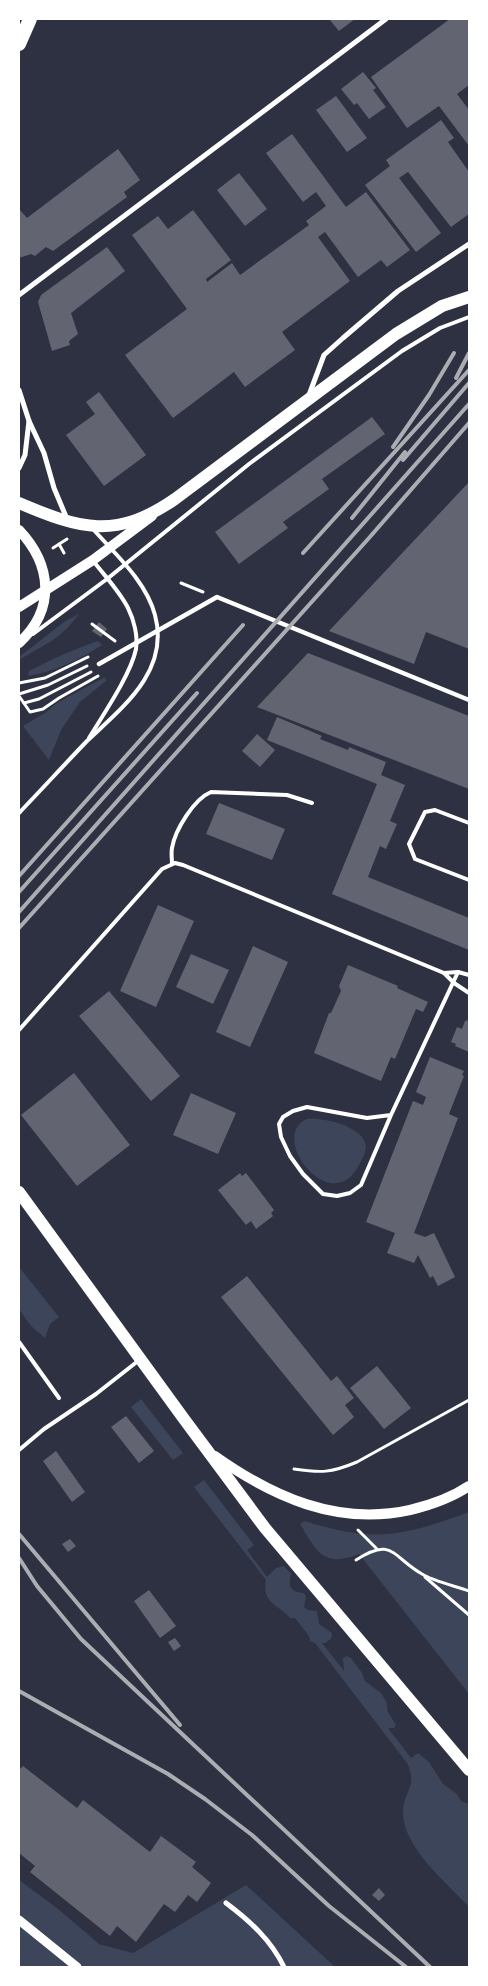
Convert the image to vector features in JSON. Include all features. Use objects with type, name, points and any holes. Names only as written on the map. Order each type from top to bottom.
[{"type":"highway","points":[[19,22],[24,19]]},
{"type":"highway","points":[[19,44],[30,19]]},
{"type":"main road","points":[[19,607],[110,548],[413,323],[442,306],[469,297]]},
{"type":"main road","points":[[19,503],[68,522],[89,526],[110,526],[131,522],[147,516],[175,500]]},
{"type":"main road","points":[[19,530],[38,557],[45,576],[42,609],[36,623],[19,643]]},
{"type":"main road","points":[[19,1192],[266,1528],[469,1770]]},
{"type":"main road","points":[[210,1453],[242,1476],[288,1498],[344,1514],[368,1516],[424,1507],[445,1500],[469,1486]]},
{"type":"street","points":[[19,295],[386,19]]},
{"type":"street","points":[[308,400],[324,355],[398,291],[469,244]]},
{"type":"street","points":[[19,390],[68,522]]},
{"type":"street","points":[[19,468],[25,455],[29,421]]},
{"type":"street","points":[[99,664],[217,597],[469,700]]},
{"type":"street","points":[[226,1903],[245,1917],[263,1935],[284,1967]]},
{"type":"street","points":[[19,1920],[77,1967]]},
{"type":"lane","points":[[19,643],[125,565],[249,464],[402,351],[440,328],[469,317]]},
{"type":"lane","points":[[19,813],[87,742],[126,705],[139,690],[155,659],[158,644],[155,614],[144,590],[125,565],[89,526]]},
{"type":"lane","points":[[87,742],[112,700],[130,666],[136,650],[134,626],[127,607],[92,560]]},
{"type":"lane","points":[[172,864],[171,850],[174,838],[195,804],[202,796],[211,792],[288,795],[312,803]]},
{"type":"lane","points":[[469,823],[435,810],[425,812],[409,844],[415,859],[469,880]]},
{"type":"lane","points":[[19,1030],[162,869],[172,864],[183,865],[444,973],[454,983],[469,993]]},
{"type":"lane","points":[[444,973],[458,972],[469,975]]},
{"type":"lane","points":[[391,1115],[367,1118],[307,1107],[293,1111],[283,1117],[279,1124],[284,1143],[302,1174],[323,1194],[337,1196],[350,1193],[361,1185],[391,1115],[458,972]]},
{"type":"lane","points":[[19,1342],[59,1398]]},
{"type":"lane","points":[[19,1450],[44,1429],[96,1394],[140,1359]]},
{"type":"path","points":[[54,548],[68,538]]},
{"type":"path","points":[[59,544],[64,553]]},
{"type":"path","points":[[181,583],[217,597]]},
{"type":"path","points":[[92,624],[100,630]]},
{"type":"path","points":[[19,683],[45,678],[81,660]]},
{"type":"path","points":[[84,667],[48,685],[19,695],[30,712],[43,709],[90,681]]},
{"type":"path","points":[[24,703],[39,699],[87,674]]},
{"type":"path","points":[[294,1469],[323,1472],[340,1469],[357,1462],[469,1400]]},
{"type":"path","points":[[354,1527],[377,1549]]},
{"type":"path","points":[[356,1560],[377,1549],[390,1550],[423,1575],[469,1615]]},
{"type":"path","points":[[423,1575],[469,1591]]},
{"type":"shaded area","points":[[79,614],[58,636],[19,660],[19,657],[64,622]]},
{"type":"shaded area","points":[[98,641],[102,645],[76,660],[57,668],[28,676],[29,671],[46,662]]},
{"type":"shaded area","points":[[105,677],[106,681],[80,702],[61,730],[49,760],[23,726],[45,713],[57,703]]},
{"type":"shaded area","points":[[307,1119],[332,1121],[342,1124],[351,1128],[364,1139],[365,1152],[356,1170],[344,1181],[331,1183],[318,1178],[306,1167],[298,1154],[294,1140],[297,1128]]},
{"type":"shaded area","points":[[19,1267],[59,1317],[50,1324],[45,1338],[31,1326],[19,1309]]},
{"type":"shaded area","points":[[141,1399],[183,1453],[173,1460],[131,1407]]},
{"type":"shaded area","points":[[204,1480],[254,1545],[247,1550],[267,1577],[276,1568],[284,1566],[291,1574],[291,1588],[304,1593],[306,1597],[304,1607],[308,1610],[317,1611],[319,1624],[332,1633],[331,1639],[322,1643],[344,1671],[343,1658],[347,1656],[351,1658],[362,1673],[365,1681],[381,1693],[386,1701],[388,1712],[396,1725],[394,1728],[388,1728],[411,1758],[418,1753],[429,1762],[443,1784],[457,1794],[461,1801],[469,1804],[469,1907],[427,1863],[417,1851],[410,1838],[403,1811],[411,1783],[407,1763],[315,1643],[310,1641],[309,1636],[295,1618],[290,1618],[268,1599],[265,1588],[266,1580],[194,1487]]},
{"type":"shaded area","points":[[469,1512],[469,1694],[359,1554],[337,1559],[322,1555],[300,1524],[304,1521],[349,1532],[385,1534],[414,1530]]},
{"type":"shaded area","points":[[19,1880],[57,1908],[99,1944],[133,1953],[246,1885],[335,1967],[19,1967]]},
{"type":"building","points":[[329,19],[355,19],[339,31]]},
{"type":"building","points":[[450,19],[469,19],[469,85],[457,94],[469,110],[469,146],[439,106],[407,128],[371,77]]},
{"type":"building","points":[[363,72],[376,88],[373,90],[386,107],[369,119],[357,103],[354,105],[341,89]]},
{"type":"building","points":[[336,96],[367,138],[347,152],[316,110]]},
{"type":"building","points":[[441,120],[454,138],[448,142],[469,172],[469,214],[451,227],[408,172],[399,178],[441,233],[416,252],[365,185],[390,166],[386,160]]},
{"type":"building","points":[[292,134],[346,207],[366,192],[410,250],[387,267],[381,260],[358,277],[325,232],[318,237],[350,281],[282,332],[295,350],[245,387],[234,372],[173,418],[125,355],[187,309],[132,235],[158,216],[168,229],[193,210],[231,260],[206,279],[207,282],[232,263],[240,275],[309,225],[306,221],[326,206],[316,192],[303,202],[266,153]]},
{"type":"building","points":[[118,149],[140,180],[124,192],[127,197],[53,251],[46,247],[35,256],[31,254],[19,258],[19,209],[27,218]]},
{"type":"building","points":[[239,173],[267,209],[245,226],[217,190]]},
{"type":"building","points":[[107,247],[125,271],[71,313],[78,334],[69,341],[70,345],[52,351],[38,302],[41,295]]},
{"type":"building","points":[[99,392],[146,455],[104,486],[66,435],[95,414],[86,402]]},
{"type":"building","points":[[372,417],[385,434],[322,479],[329,489],[283,522],[288,528],[239,564],[215,532]]},
{"type":"building","points":[[469,482],[469,649],[426,632],[414,664],[329,631]]},
{"type":"building","points":[[99,622],[107,629],[101,637],[92,631]]},
{"type":"building","points":[[308,653],[469,716],[469,789],[257,707]]},
{"type":"building","points":[[277,717],[322,736],[320,739],[348,750],[349,747],[386,762],[381,775],[405,785],[390,821],[397,824],[386,849],[380,846],[368,877],[469,918],[469,950],[332,894],[377,784],[267,740]]},
{"type":"building","points":[[257,734],[275,750],[260,767],[242,751]]},
{"type":"building","points":[[219,803],[285,829],[272,860],[206,834]]},
{"type":"building","points":[[158,905],[194,921],[156,1007],[120,991]]},
{"type":"building","points":[[253,946],[288,962],[250,1047],[216,1032]]},
{"type":"building","points":[[191,954],[229,970],[213,1004],[176,987]]},
{"type":"building","points":[[348,965],[398,986],[397,988],[428,1002],[423,1012],[416,1009],[395,1059],[391,1057],[381,1081],[314,1053],[329,1013],[331,1013],[341,991],[339,986]]},
{"type":"building","points":[[109,991],[180,1076],[151,1101],[79,1016]]},
{"type":"building","points":[[469,1020],[469,1052],[455,1046],[456,1044],[451,1042],[457,1027],[462,1029],[465,1021]]},
{"type":"building","points":[[430,1057],[464,1071],[462,1075],[464,1076],[449,1114],[458,1118],[414,1233],[425,1237],[434,1233],[455,1277],[438,1286],[433,1276],[430,1278],[418,1255],[414,1263],[387,1253],[395,1233],[366,1222],[413,1101],[423,1105],[426,1097],[416,1092]]},
{"type":"building","points":[[74,1073],[130,1145],[77,1186],[21,1115]]},
{"type":"building","points":[[191,1093],[236,1113],[218,1154],[173,1135]]},
{"type":"building","points":[[240,1173],[242,1176],[246,1173],[274,1210],[271,1213],[273,1216],[256,1229],[251,1221],[246,1225],[218,1190]]},
{"type":"building","points":[[247,1276],[331,1381],[337,1376],[354,1398],[345,1405],[354,1417],[333,1435],[221,1297]]},
{"type":"building","points":[[377,1366],[411,1408],[384,1429],[350,1388]]},
{"type":"building","points":[[126,1416],[154,1451],[139,1463],[111,1427]]},
{"type":"building","points":[[56,1451],[85,1492],[72,1502],[43,1461]]},
{"type":"building","points":[[70,1539],[76,1546],[68,1552],[62,1544]]},
{"type":"building","points":[[149,1590],[176,1626],[160,1638],[134,1601]]},
{"type":"building","points":[[175,1638],[181,1646],[174,1651],[168,1642]]},
{"type":"building","points":[[23,1766],[77,1808],[83,1800],[150,1852],[161,1836],[196,1862],[192,1867],[211,1883],[197,1902],[188,1895],[175,1912],[164,1904],[136,1942],[117,1926],[110,1936],[30,1872],[35,1866],[19,1853],[19,1770]]},
{"type":"building","points":[[379,1888],[385,1895],[379,1901],[372,1895]]},
{"type":"railway","points":[[393,447],[429,395],[454,353]]},
{"type":"railway","points":[[456,378],[469,353]]},
{"type":"railway","points":[[303,553],[469,370]]},
{"type":"railway","points":[[403,460],[469,383]]},
{"type":"railway","points":[[19,912],[469,404]]},
{"type":"railway","points":[[19,928],[369,538],[469,423]]},
{"type":"railway","points":[[352,518],[405,452]]},
{"type":"railway","points":[[19,876],[243,625]]},
{"type":"railway","points":[[19,892],[197,693]]},
{"type":"railway","points":[[19,1534],[180,1725]]},
{"type":"railway","points":[[19,1558],[37,1586],[81,1639],[430,1967]]},
{"type":"railway","points":[[19,1691],[168,1774],[205,1799],[252,1835],[329,1906],[406,1967]]}]
